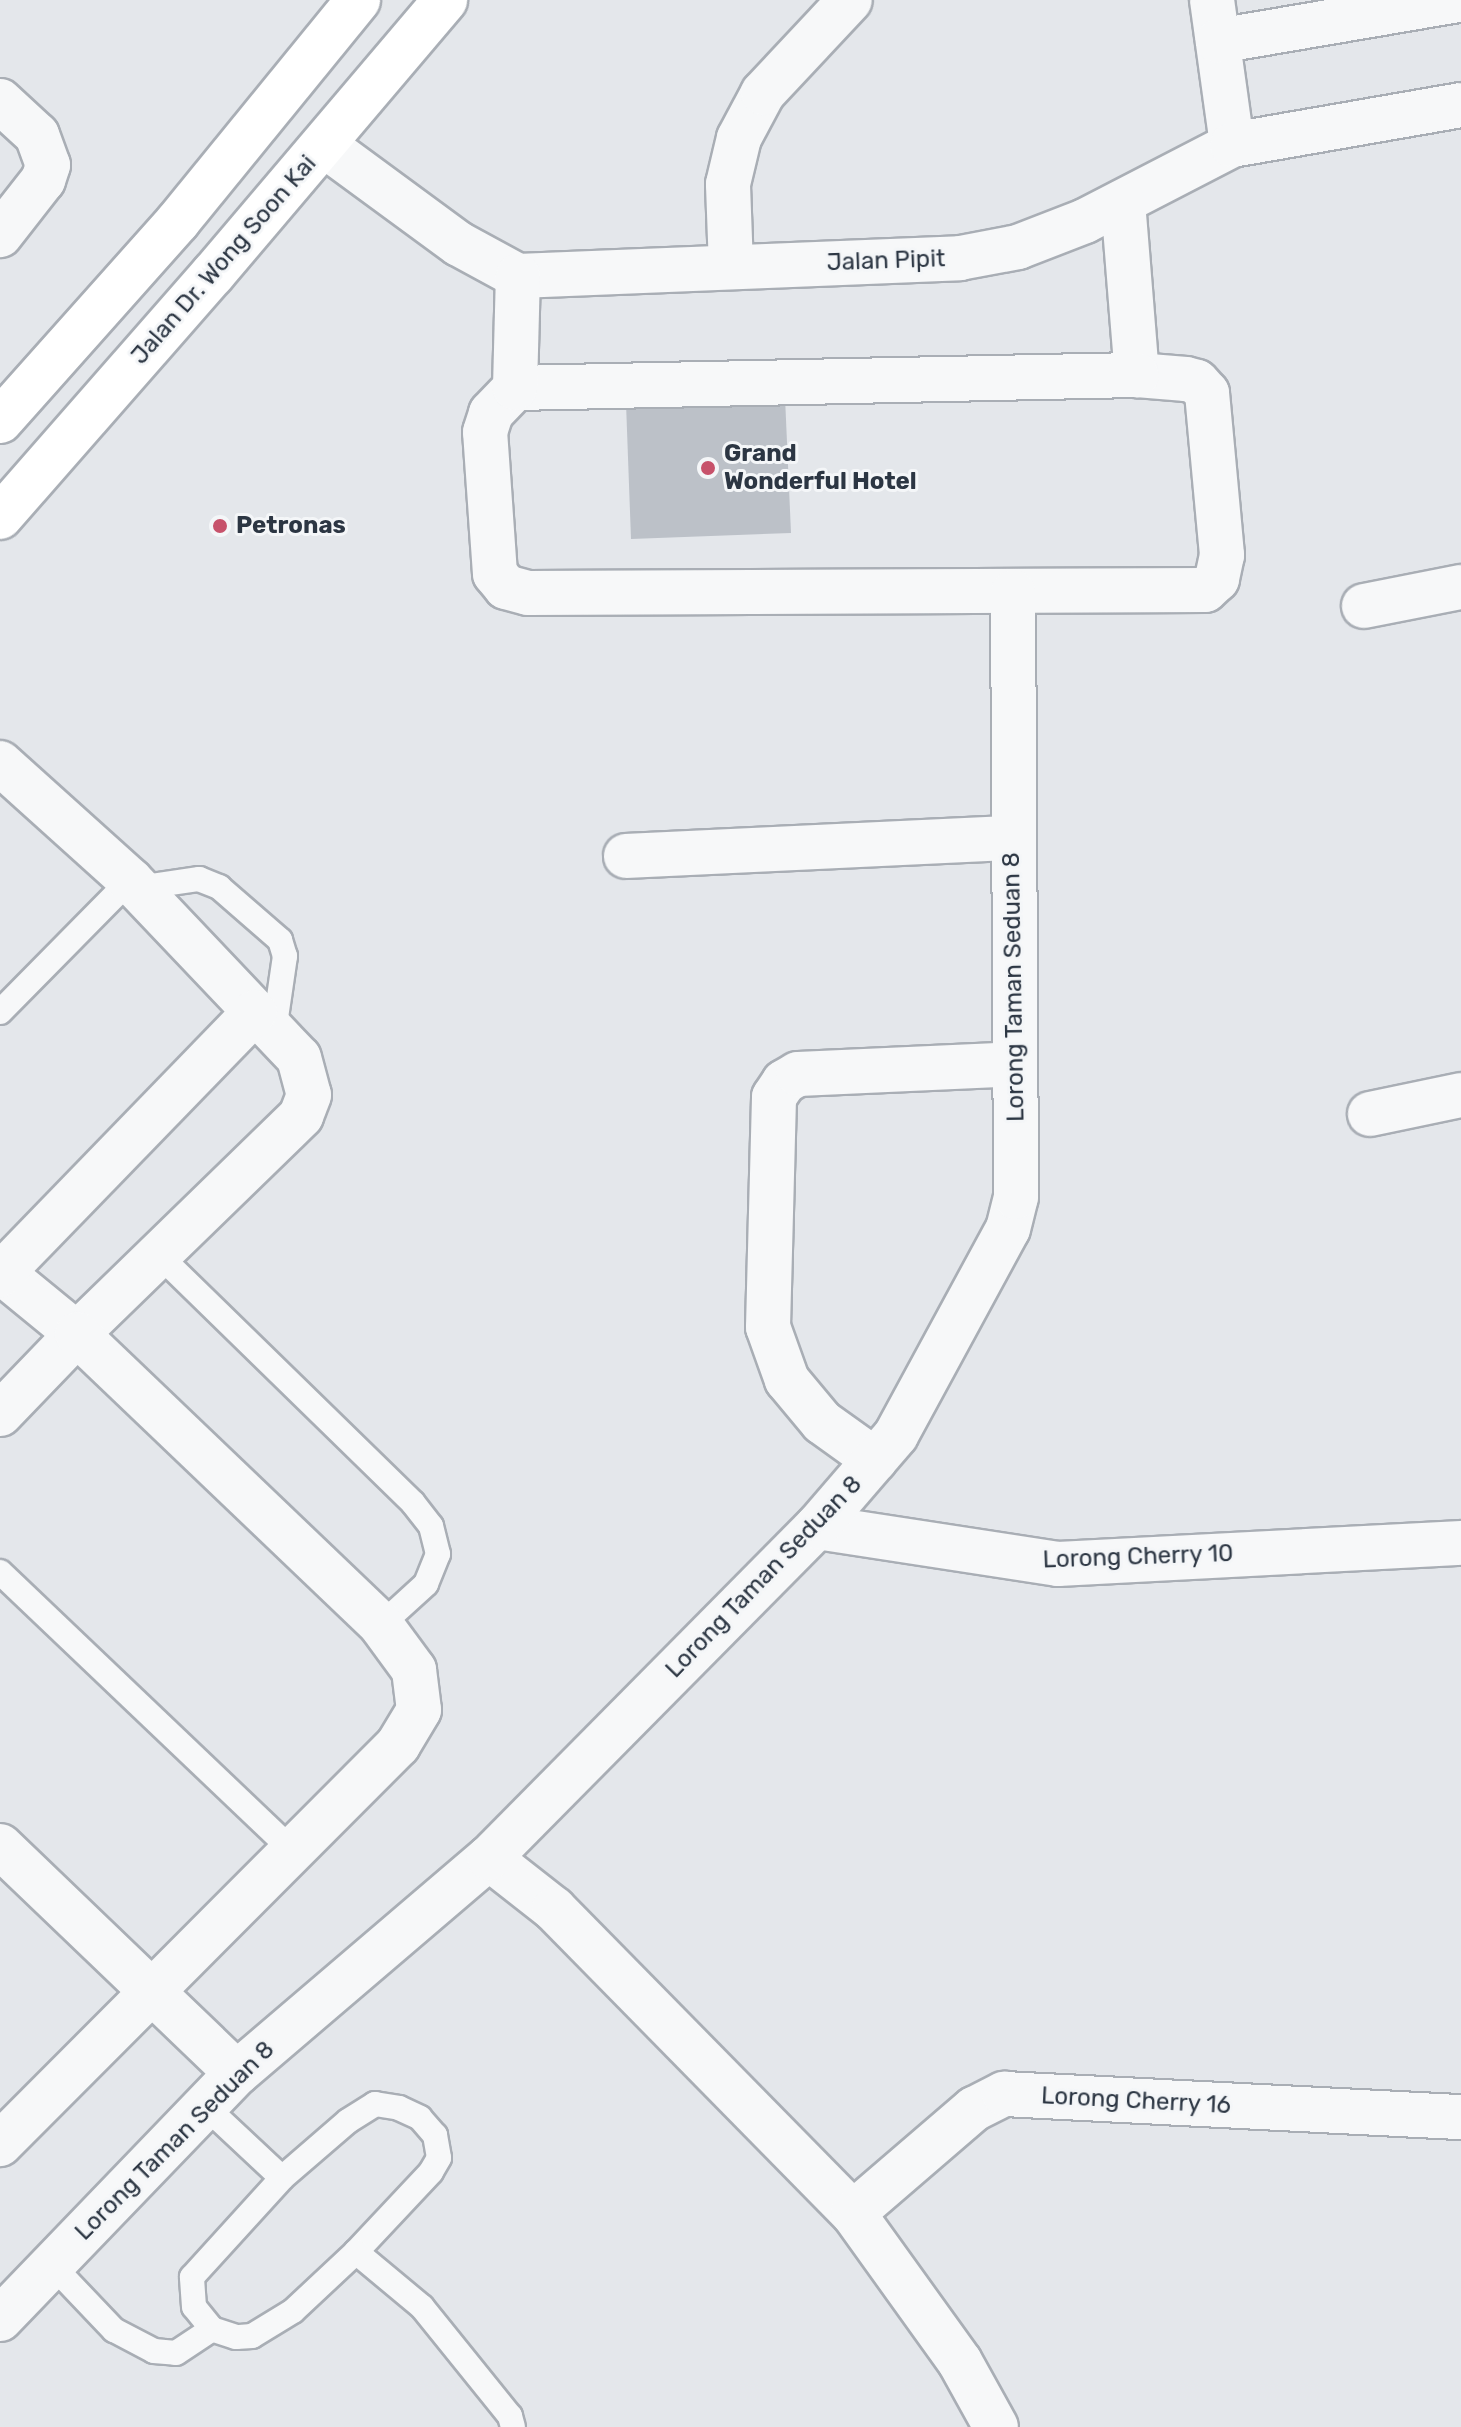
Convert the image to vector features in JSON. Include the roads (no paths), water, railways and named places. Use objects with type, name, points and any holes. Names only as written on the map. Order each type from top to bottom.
[{"type":"main road","points":[[0,421],[178,221],[358,0]]},
{"type":"main road","name":"Jalan Dr. Wong Soon Kai","points":[[0,517],[324,145],[445,0]]},
{"type":"street","points":[[731,267],[728,184],[739,138],[763,93],[850,0]]},
{"type":"street","points":[[1232,145],[1215,20],[1459,0]]},
{"type":"street","points":[[0,101],[37,135],[48,165],[43,180],[0,235]]},
{"type":"street","name":"Jalan Pipit","points":[[518,276],[960,258],[1018,247],[1123,202],[1232,145],[1461,105]]},
{"type":"street","points":[[324,145],[459,244],[518,276],[515,388],[491,413],[485,432],[495,574],[506,587],[528,593],[1205,590],[1217,579],[1222,555],[1207,393],[1197,382],[1186,379],[1137,375],[515,388]]},
{"type":"street","points":[[1123,202],[1137,375]]},
{"type":"street","points":[[1364,606],[1461,587]]},
{"type":"street","name":"Lorong Taman Seduan 8","points":[[0,2319],[237,2073],[489,1858],[817,1527],[896,1435],[1008,1229],[1016,1197],[1013,592]]},
{"type":"street","points":[[0,763],[134,884],[299,1058],[307,1076],[309,1095],[301,1116],[77,1334],[0,1414]]},
{"type":"street","points":[[626,856],[1013,838]]},
{"type":"street","points":[[0,2144],[398,1745],[419,1710],[414,1670],[381,1625],[77,1334],[1,1273],[264,1021]]},
{"type":"street","points":[[875,1460],[822,1422],[787,1380],[768,1327],[774,1097],[784,1082],[798,1074],[1015,1064]]},
{"type":"street","points":[[1370,1114],[1461,1095]]},
{"type":"street","name":"Lorong Cherry 10","points":[[817,1527],[1058,1564],[1461,1543]]},
{"type":"street","points":[[0,1846],[237,2073]]},
{"type":"street","points":[[489,1858],[554,1909],[853,2213],[960,2362],[996,2427]]},
{"type":"street","name":"Lorong Cherry 16","points":[[853,2213],[974,2109],[1004,2094],[1461,2117]]},
{"type":"lane","points":[[0,1012],[134,884],[199,879],[219,887],[280,940],[285,956],[264,1021]]},
{"type":"lane","points":[[158,1254],[413,1503],[431,1526],[438,1554],[426,1584],[381,1625]]},
{"type":"lane","points":[[0,1572],[292,1850]]},
{"type":"lane","points":[[375,2104],[399,2108],[420,2118],[435,2135],[439,2158],[431,2172],[356,2252],[293,2311],[252,2336],[236,2337],[212,2329],[194,2307],[192,2277],[282,2178],[348,2121],[375,2104]]},
{"type":"lane","points":[[205,2106],[282,2178]]},
{"type":"lane","points":[[356,2252],[422,2307],[510,2416],[513,2427]]},
{"type":"lane","points":[[52,2265],[114,2330],[154,2351],[176,2353],[212,2329]]},
{"type":"place","name":"Grand Wonderful Hotel","points":[[708,468]]},
{"type":"place","name":"Petronas","points":[[220,526]]}]
